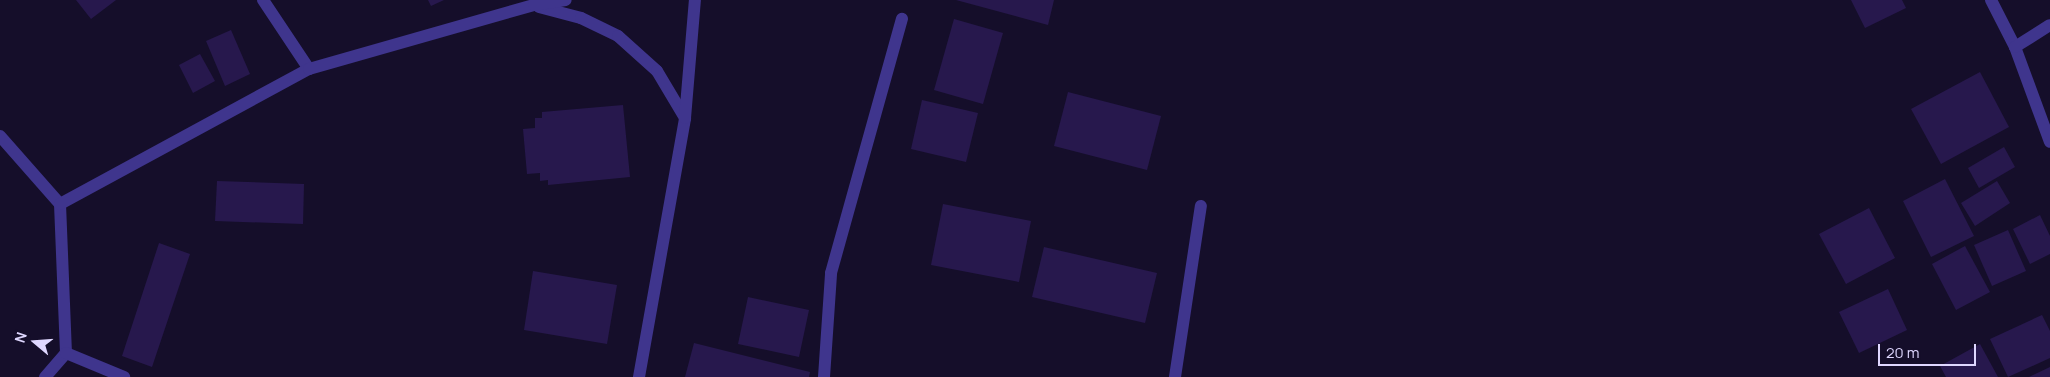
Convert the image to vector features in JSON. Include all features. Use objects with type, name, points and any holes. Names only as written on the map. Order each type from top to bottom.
[{"type":"street","points":[[263,0],[309,69]]},
{"type":"street","points":[[60,204],[309,69],[534,5],[566,0]]},
{"type":"street","points":[[639,377],[685,118],[695,0]]},
{"type":"street","points":[[1991,0],[2015,47],[2050,142]]},
{"type":"street","points":[[534,5],[581,18],[618,36],[657,72],[685,118]]},
{"type":"street","points":[[824,377],[831,273],[902,19]]},
{"type":"street","points":[[2015,47],[2050,25]]},
{"type":"street","points":[[0,136],[60,204],[66,353],[45,377]]},
{"type":"street","points":[[1175,377],[1200,206]]},
{"type":"street","points":[[66,353],[124,377]]},
{"type":"building","points":[[76,0],[116,0],[91,19]]},
{"type":"building","points":[[428,0],[444,0],[431,6]]},
{"type":"building","points":[[956,0],[1054,0],[1048,25]]},
{"type":"building","points":[[1851,0],[1902,0],[1906,8],[1865,28]]},
{"type":"building","points":[[954,19],[1003,33],[983,104],[934,90]]},
{"type":"building","points":[[231,30],[250,74],[225,86],[206,41]]},
{"type":"building","points":[[200,54],[215,81],[193,93],[179,65]]},
{"type":"building","points":[[1980,72],[2009,127],[1941,164],[1911,109]]},
{"type":"building","points":[[1068,92],[1161,116],[1147,170],[1054,146]]},
{"type":"building","points":[[922,100],[978,113],[966,162],[911,149]]},
{"type":"building","points":[[623,105],[630,177],[548,185],[548,180],[540,181],[540,173],[527,174],[523,129],[535,128],[535,118],[542,118],[542,112]]},
{"type":"building","points":[[2004,147],[2015,167],[1979,188],[1968,168]]},
{"type":"building","points":[[1945,179],[1974,236],[1931,257],[1903,201]]},
{"type":"building","points":[[217,181],[304,184],[303,224],[215,221]]},
{"type":"building","points":[[1997,181],[2010,203],[1975,226],[1961,203]]},
{"type":"building","points":[[943,204],[1031,221],[1019,282],[931,265]]},
{"type":"building","points":[[1869,208],[1895,258],[1846,284],[1819,234]]},
{"type":"building","points":[[2040,215],[2050,236],[2050,254],[2030,264],[2013,229]]},
{"type":"building","points":[[2008,230],[2026,271],[1992,286],[1974,245]]},
{"type":"building","points":[[159,243],[190,254],[152,367],[122,356]]},
{"type":"building","points":[[1965,246],[1990,292],[1956,310],[1932,264]]},
{"type":"building","points":[[1044,247],[1157,273],[1145,323],[1032,297]]},
{"type":"building","points":[[533,271],[617,285],[607,344],[524,330]]},
{"type":"building","points":[[1888,289],[1907,330],[1859,353],[1839,312]]},
{"type":"building","points":[[748,297],[809,310],[799,357],[738,344]]},
{"type":"building","points":[[2042,315],[2050,331],[2050,358],[2008,377],[1990,339]]},
{"type":"building","points":[[694,343],[810,372],[809,377],[685,377]]},
{"type":"building","points":[[1980,344],[1998,377],[1946,377],[1940,366]]},
{"type":"building","points":[[2050,367],[2050,377],[2029,377]]}]
